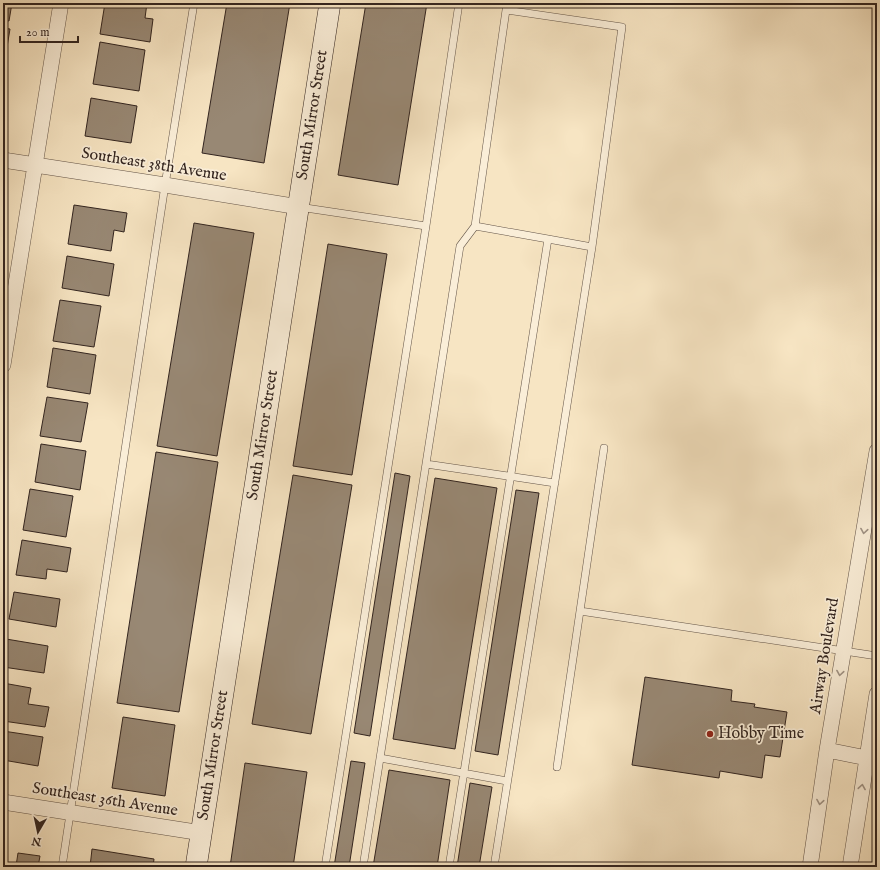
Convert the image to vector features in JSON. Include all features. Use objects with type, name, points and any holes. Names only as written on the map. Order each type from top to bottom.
[{"type":"street","points":[[3,365],[61,3]]},
{"type":"street","name":"South Mirror Street","points":[[196,867],[330,3]]},
{"type":"street","name":"Southeast 38th Avenue","points":[[3,160],[299,207]]},
{"type":"street","name":"Airway Boulevard","points":[[810,867],[827,750],[877,451]]},
{"type":"street","points":[[850,867],[877,694]]},
{"type":"street","points":[[827,750],[867,758]]},
{"type":"street","name":"Southeast 36th Avenue","points":[[3,802],[202,833]]},
{"type":"lane","points":[[62,867],[194,3]]},
{"type":"lane","points":[[325,867],[426,226],[459,3]]},
{"type":"lane","points":[[363,867],[460,246],[475,226],[506,10],[622,27],[592,247],[494,867]]},
{"type":"lane","points":[[299,207],[426,226]]},
{"type":"lane","points":[[475,226],[592,247]]},
{"type":"lane","points":[[448,867],[548,239]]},
{"type":"lane","points":[[557,767],[604,448]]},
{"type":"lane","points":[[426,464],[555,483]]},
{"type":"lane","points":[[580,610],[877,656]]},
{"type":"lane","points":[[380,758],[508,780]]},
{"type":"building","points":[[3,3],[12,3],[9,21],[3,20]]},
{"type":"building","points":[[105,3],[147,3],[145,18],[153,19],[150,42],[100,34]]},
{"type":"building","points":[[227,3],[290,3],[264,163],[202,153]]},
{"type":"building","points":[[366,3],[427,3],[398,185],[338,175]]},
{"type":"building","points":[[3,28],[10,29],[3,71]]},
{"type":"building","points":[[100,42],[145,50],[139,91],[93,84]]},
{"type":"building","points":[[91,98],[137,106],[131,143],[85,136]]},
{"type":"building","points":[[74,205],[127,213],[124,232],[114,230],[111,251],[68,244]]},
{"type":"building","points":[[194,223],[254,233],[217,456],[157,446]]},
{"type":"building","points":[[328,244],[387,254],[352,475],[293,466]]},
{"type":"building","points":[[67,256],[114,264],[109,296],[62,288]]},
{"type":"building","points":[[60,300],[101,306],[94,347],[53,341]]},
{"type":"building","points":[[53,348],[96,355],[90,394],[47,387]]},
{"type":"building","points":[[47,397],[88,403],[81,442],[40,436]]},
{"type":"building","points":[[41,444],[86,451],[80,490],[35,482]]},
{"type":"building","points":[[156,452],[218,462],[179,712],[117,703]]},
{"type":"building","points":[[395,473],[410,476],[370,736],[354,733]]},
{"type":"building","points":[[293,475],[352,485],[311,734],[252,724]]},
{"type":"building","points":[[435,478],[497,488],[455,749],[393,739]]},
{"type":"building","points":[[30,489],[73,496],[66,537],[23,530]]},
{"type":"building","points":[[516,490],[539,493],[498,755],[475,751]]},
{"type":"building","points":[[22,540],[71,548],[67,572],[47,569],[46,579],[16,575]]},
{"type":"building","points":[[14,592],[60,599],[56,627],[9,619]]},
{"type":"building","points":[[6,639],[48,646],[44,673],[3,667]]},
{"type":"building","name":"Hobby Time","points":[[645,677],[732,690],[731,701],[755,704],[754,707],[787,712],[780,757],[765,755],[762,778],[720,771],[719,778],[632,765]]},
{"type":"building","points":[[3,683],[31,688],[28,704],[49,707],[45,727],[3,721]]},
{"type":"building","points":[[123,717],[175,725],[165,796],[112,788]]},
{"type":"building","points":[[3,731],[43,737],[38,766],[3,760]]},
{"type":"building","points":[[351,761],[365,763],[349,867],[334,867]]},
{"type":"building","points":[[245,763],[307,772],[293,867],[230,867]]},
{"type":"building","points":[[389,770],[450,780],[437,867],[373,867]]},
{"type":"building","points":[[470,783],[492,787],[479,867],[457,867]]},
{"type":"building","points":[[92,849],[154,859],[153,867],[90,867]]},
{"type":"building","points":[[18,853],[40,856],[38,867],[3,867],[3,864],[16,866]]},
{"type":"place","name":"Hobby Time","points":[[710,734]]}]
